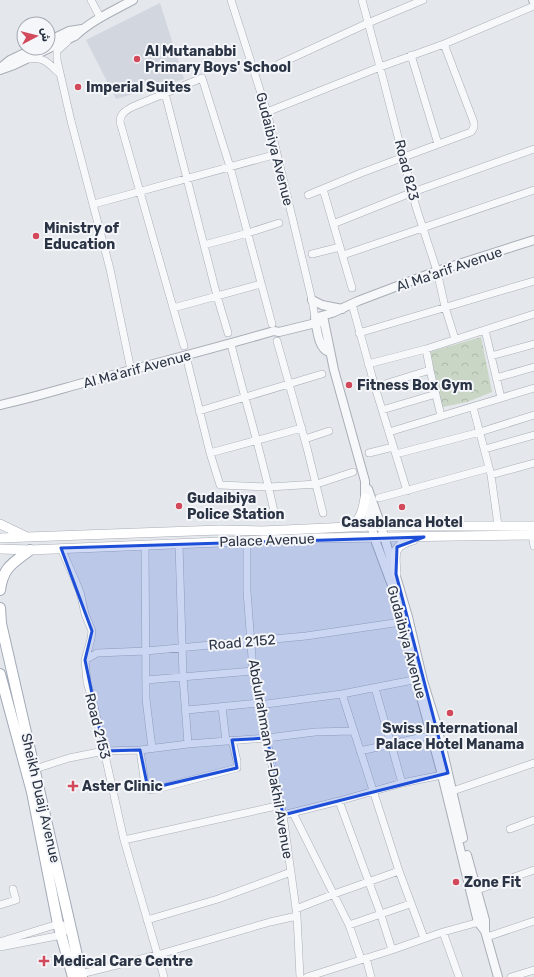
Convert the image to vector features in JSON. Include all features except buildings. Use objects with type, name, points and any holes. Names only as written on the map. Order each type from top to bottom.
[{"type":"main road","points":[[343,527],[353,525],[359,519],[363,511],[365,498]]},
{"type":"main road","points":[[0,524],[28,538]]},
{"type":"main road","name":"Palace Avenue","points":[[0,538],[220,530],[262,531],[372,526],[498,525],[533,532]]},
{"type":"main road","name":"Palace Avenue","points":[[0,549],[30,550],[318,538],[424,537],[533,532]]},
{"type":"main road","points":[[396,574],[395,557],[397,547],[402,543],[424,537]]},
{"type":"main road","points":[[0,590],[4,572],[13,562],[30,550]]},
{"type":"main road","name":"Sheikh Duaij Avenue","points":[[0,608],[8,659],[35,769],[65,928]]},
{"type":"main road","name":"Sheikh Duaij Avenue","points":[[0,674],[32,792],[78,976]]},
{"type":"street","points":[[91,0],[100,17]]},
{"type":"street","points":[[131,370],[110,269],[60,74],[56,51],[82,29],[100,17],[133,0]]},
{"type":"street","name":"Gudaibiya Avenue","points":[[231,0],[267,112],[312,300],[320,319],[322,345],[324,350],[329,352],[365,481],[396,574],[404,619]]},
{"type":"street","name":"Road 823","points":[[362,0],[403,158],[437,271],[445,308],[455,339]]},
{"type":"street","points":[[279,64],[368,23],[423,0]]},
{"type":"street","points":[[267,112],[380,67],[444,44],[534,6]]},
{"type":"street","points":[[56,37],[69,31],[82,29]]},
{"type":"street","points":[[24,61],[75,36]]},
{"type":"street","points":[[308,195],[471,132],[474,125],[444,44]]},
{"type":"street","points":[[0,69],[10,60],[18,56]]},
{"type":"street","points":[[411,56],[438,144]]},
{"type":"street","points":[[0,69],[36,57],[43,59],[60,74]]},
{"type":"street","points":[[184,346],[120,122],[120,117],[132,107],[202,78],[230,168],[273,328]]},
{"type":"street","points":[[165,93],[217,296],[228,333]]},
{"type":"street","points":[[333,224],[413,192],[533,152]]},
{"type":"street","points":[[94,204],[277,154]]},
{"type":"street","points":[[323,189],[352,288]]},
{"type":"street","points":[[343,255],[534,190]]},
{"type":"street","points":[[204,245],[279,223]]},
{"type":"street","name":"Al Ma'arif Avenue","points":[[0,405],[52,393],[131,370],[231,344],[273,328],[320,319],[352,304],[437,271],[533,241]]},
{"type":"street","points":[[312,254],[340,247]]},
{"type":"street","points":[[359,333],[534,280]]},
{"type":"street","points":[[173,308],[261,284]]},
{"type":"street","points":[[312,300],[322,305],[342,309]]},
{"type":"street","points":[[352,304],[368,364],[407,491]]},
{"type":"street","points":[[368,364],[426,348],[534,314]]},
{"type":"street","points":[[485,330],[501,398]]},
{"type":"street","points":[[277,341],[305,439],[323,513]]},
{"type":"street","points":[[231,344],[269,487],[275,516]]},
{"type":"street","points":[[491,356],[534,344]]},
{"type":"street","points":[[426,348],[441,416]]},
{"type":"street","points":[[186,356],[210,453],[220,485],[269,487],[316,484],[352,472]]},
{"type":"street","points":[[496,378],[534,367]]},
{"type":"street","points":[[375,387],[430,370]]},
{"type":"street","points":[[199,410],[322,374]]},
{"type":"street","points":[[389,432],[534,388]]},
{"type":"street","points":[[382,410],[436,394]]},
{"type":"street","points":[[473,407],[490,472],[498,525]]},
{"type":"street","points":[[369,453],[394,450],[480,432],[534,415]]},
{"type":"street","points":[[210,453],[302,428]]},
{"type":"street","points":[[305,439],[329,431]]},
{"type":"street","points":[[485,449],[534,435]]},
{"type":"street","points":[[379,498],[534,463]]},
{"type":"street","name":"Gudaibiya Avenue","points":[[365,481],[365,498],[374,537],[404,619],[482,921],[498,977]]},
{"type":"street","points":[[533,532],[534,546]]},
{"type":"street","name":"Abdulrahman Al-Dakhil Avenue","points":[[247,542],[247,591],[253,671],[258,704],[283,816],[297,912],[300,977]]},
{"type":"street","points":[[178,544],[183,677],[188,744]]},
{"type":"street","points":[[145,545],[146,699],[152,748]]},
{"type":"street","name":"Road 2153","points":[[62,548],[78,586],[83,610],[92,631],[92,639],[85,660],[87,682],[94,706],[124,840],[164,977]]},
{"type":"street","name":"Road 2152","points":[[85,660],[97,653],[146,651],[306,636],[404,619]]},
{"type":"street","points":[[146,680],[253,671]]},
{"type":"street","points":[[186,710],[222,708],[342,694],[408,681]]},
{"type":"street","points":[[375,688],[402,783]]},
{"type":"street","points":[[342,694],[410,904],[424,938]]},
{"type":"street","points":[[140,750],[145,785],[148,789],[153,790],[237,768],[238,761],[229,740],[222,708]]},
{"type":"street","points":[[35,769],[70,758],[104,751],[140,750],[315,732],[353,731]]},
{"type":"street","points":[[360,750],[423,737]]},
{"type":"street","points":[[449,792],[534,763]]},
{"type":"street","points":[[283,816],[373,790],[445,774]]},
{"type":"street","name":"Gudaibiya Avenue","points":[[449,792],[477,890],[482,921]]},
{"type":"street","points":[[339,801],[381,915],[392,950]]},
{"type":"street","points":[[124,840],[281,805]]},
{"type":"street","points":[[293,813],[350,925],[371,977]]},
{"type":"street","points":[[510,829],[534,820]]},
{"type":"street","points":[[477,890],[534,870]]},
{"type":"street","points":[[78,976],[157,955],[268,922],[297,912],[334,894],[399,871]]},
{"type":"street","points":[[147,920],[218,899],[291,872]]},
{"type":"street","points":[[0,905],[16,900],[13,890]]},
{"type":"street","points":[[350,925],[410,904]]},
{"type":"street","points":[[307,977],[392,950],[424,938],[482,921]]},
{"type":"street","points":[[486,934],[534,921]]},
{"type":"street","points":[[0,942],[65,928]]},
{"type":"street","points":[[0,946],[65,928]]},
{"type":"street","points":[[443,932],[458,977]]},
{"type":"street","points":[[511,977],[534,970]]},
{"type":"highlighted area","points":[[424,537],[397,547],[396,574],[448,773],[283,815],[267,738],[232,740],[237,768],[148,789],[140,750],[104,751],[85,660],[92,631],[61,548]]},
{"type":"shaded area","name":"Al Mutanabbi Primary Boys' School","points":[[160,3],[184,79],[116,99],[86,40]]},
{"type":"green space","points":[[481,337],[492,392],[467,402],[438,408],[423,354]]},
{"type":"place","name":"Al Mutanabbi Primary Boys' School","points":[[137,59]]},
{"type":"place","name":"Imperial Suites","points":[[78,87]]},
{"type":"place","name":"Ministry of Education","points":[[36,236]]},
{"type":"place","name":"Fitness Box Gym","points":[[349,385]]},
{"type":"place","name":"Gudaibiya Police Station","points":[[179,506]]},
{"type":"place","name":"Casablanca Hotel","points":[[402,507]]},
{"type":"place","name":"Swiss International Palace Hotel Manama","points":[[450,713]]},
{"type":"place","name":"Aster Clinic","points":[[73,786]]},
{"type":"place","name":"Zone Fit","points":[[456,882]]},
{"type":"place","name":"Medical Care Centre","points":[[44,961]]}]
